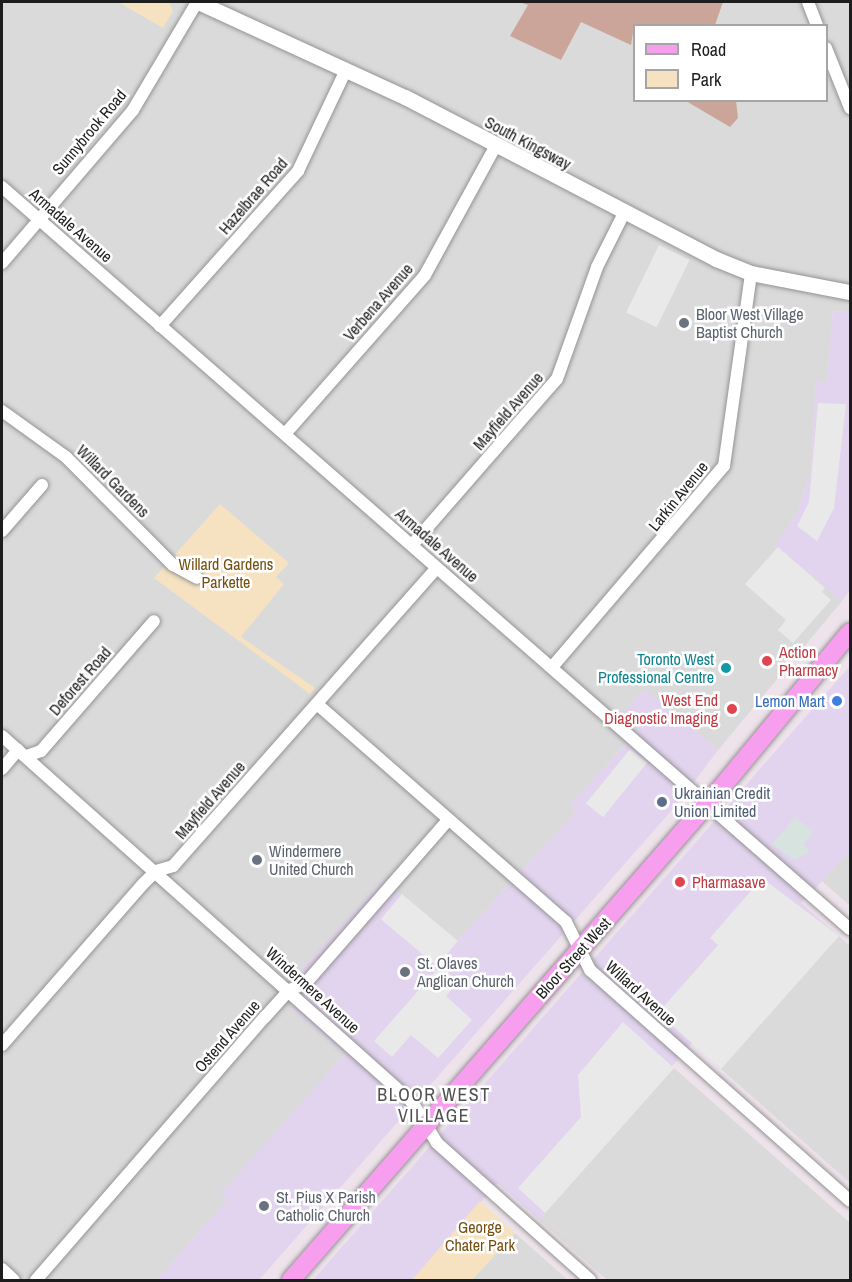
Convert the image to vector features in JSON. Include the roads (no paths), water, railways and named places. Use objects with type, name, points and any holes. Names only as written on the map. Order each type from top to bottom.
[{"type":"main road","name":"Bloor Street West","points":[[291,1281],[425,1124],[707,804],[850,632]]},
{"type":"street","name":"South Kingsway","points":[[197,2],[346,70],[624,213],[750,273],[850,292]]},
{"type":"street","name":"Sunnybrook Road","points":[[38,218],[133,110],[197,2]]},
{"type":"street","points":[[808,2],[816,24]]},
{"type":"street","points":[[828,53],[850,108]]},
{"type":"street","name":"Hazelbrae Road","points":[[160,326],[298,171],[346,70]]},
{"type":"street","name":"Verbena Avenue","points":[[285,434],[425,275],[495,147]]},
{"type":"street","name":"Armadale Avenue","points":[[2,187],[437,568],[553,666],[850,929]]},
{"type":"street","name":"Mayfield Avenue","points":[[412,545],[557,379],[597,267],[624,213]]},
{"type":"street","points":[[2,263],[38,218]]},
{"type":"street","name":"Larkin Avenue","points":[[553,666],[724,466],[750,273]]},
{"type":"street","name":"Willard Gardens","points":[[2,411],[66,457],[173,565],[197,578]]},
{"type":"street","points":[[2,531],[42,485]]},
{"type":"street","name":"Mayfield Avenue","points":[[2,1045],[156,871],[173,866],[437,568]]},
{"type":"street","name":"Deforest Road","points":[[2,770],[23,753],[41,751],[154,621]]},
{"type":"street","name":"Willard Avenue","points":[[317,704],[570,926],[579,951],[590,970],[850,1201]]},
{"type":"street","name":"Windermere Avenue","points":[[2,736],[156,871],[412,1102],[437,1143],[590,1281]]},
{"type":"street","name":"Ostend Avenue","points":[[36,1281],[289,990],[305,984],[448,820]]},
{"type":"street","points":[[2,1269],[14,1281]]},
{"type":"place","name":"Bloor West Village Baptist Church","points":[[684,323]]},
{"type":"place","name":"Action Pharmacy","points":[[767,661]]},
{"type":"place","name":"Toronto West Professional Centre","points":[[726,668]]},
{"type":"place","name":"Lemon Mart","points":[[837,701]]},
{"type":"place","name":"West End Diagnostic Imaging","points":[[732,709]]},
{"type":"place","name":"Ukrainian Credit Union Limited","points":[[662,802]]},
{"type":"place","name":"Windermere United Church","points":[[257,860]]},
{"type":"place","name":"Pharmasave","points":[[680,882]]},
{"type":"place","name":"St. Olaves Anglican Church","points":[[405,972]]},
{"type":"place","name":"St. Pius X Parish Catholic Church","points":[[264,1206]]},
{"type":"district","name":"BLOOR WEST VILLAGE","points":[[434,1106]]},
{"type":"park label","name":"Willard Gardens Parkette","points":[[226,573]]},
{"type":"park label","name":"George Chater Park","points":[[480,1236]]}]
